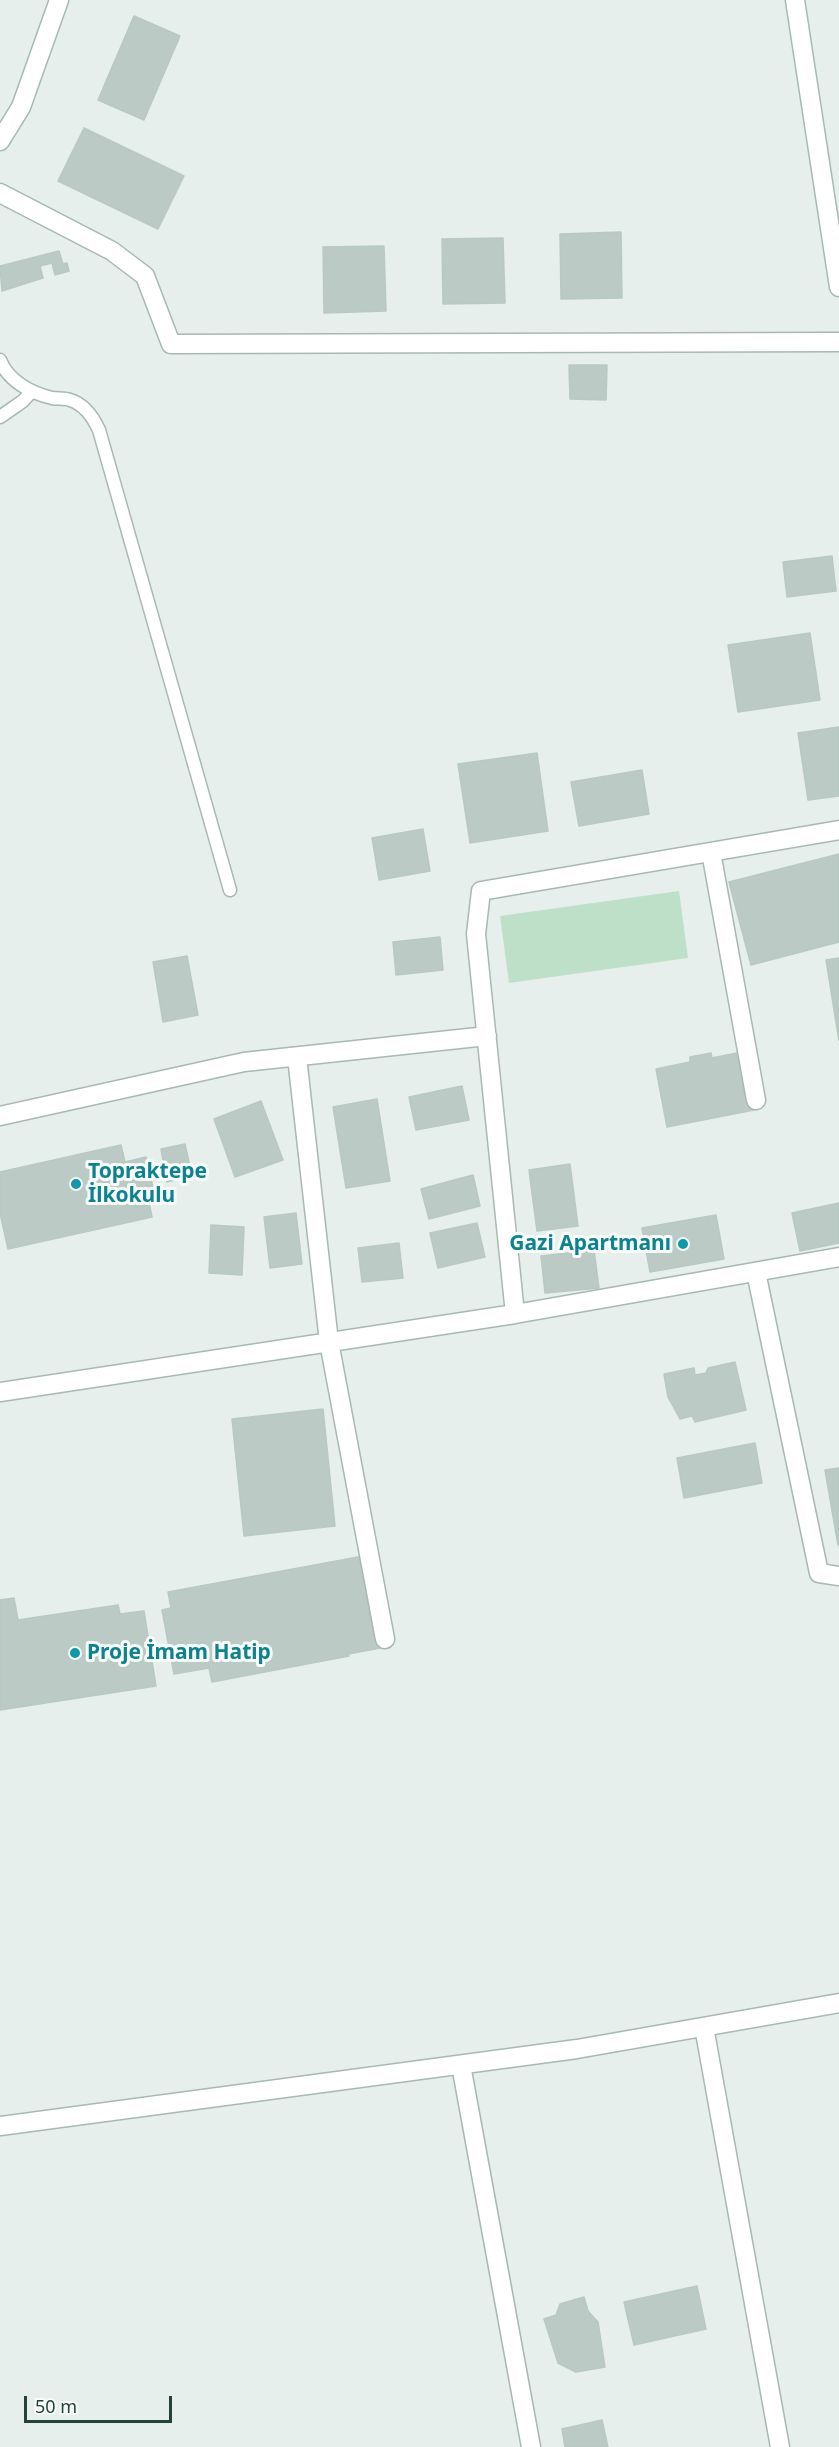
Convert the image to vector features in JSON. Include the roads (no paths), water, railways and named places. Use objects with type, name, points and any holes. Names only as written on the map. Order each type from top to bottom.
[{"type":"street","points":[[0,141],[21,107],[59,0]]},
{"type":"street","points":[[795,0],[839,287]]},
{"type":"street","points":[[0,193],[112,251],[145,276],[171,344],[839,342]]},
{"type":"street","points":[[515,1314],[476,934],[482,891],[839,830]]},
{"type":"street","points":[[711,852],[756,1100]]},
{"type":"street","points":[[0,1116],[244,1062],[487,1036]]},
{"type":"street","points":[[297,1057],[329,1342],[385,1639]]},
{"type":"street","points":[[0,1392],[515,1314],[839,1257]]},
{"type":"street","points":[[756,1272],[819,1573],[839,1576]]},
{"type":"street","points":[[0,2126],[577,2049],[839,2003]]},
{"type":"street","points":[[704,2027],[780,2447]]},
{"type":"street","points":[[461,2065],[531,2447]]},
{"type":"lane","points":[[0,360],[14,378],[32,392],[56,399],[69,399],[80,404],[88,411],[99,429],[230,890]]},
{"type":"lane","points":[[0,417],[32,392]]},
{"type":"place","name":"Topraktepe İlkokulu","points":[[76,1184]]},
{"type":"place","name":"Gazi Apartmanı","points":[[683,1244]]},
{"type":"place","name":"Proje İmam Hatip","points":[[75,1653]]}]
